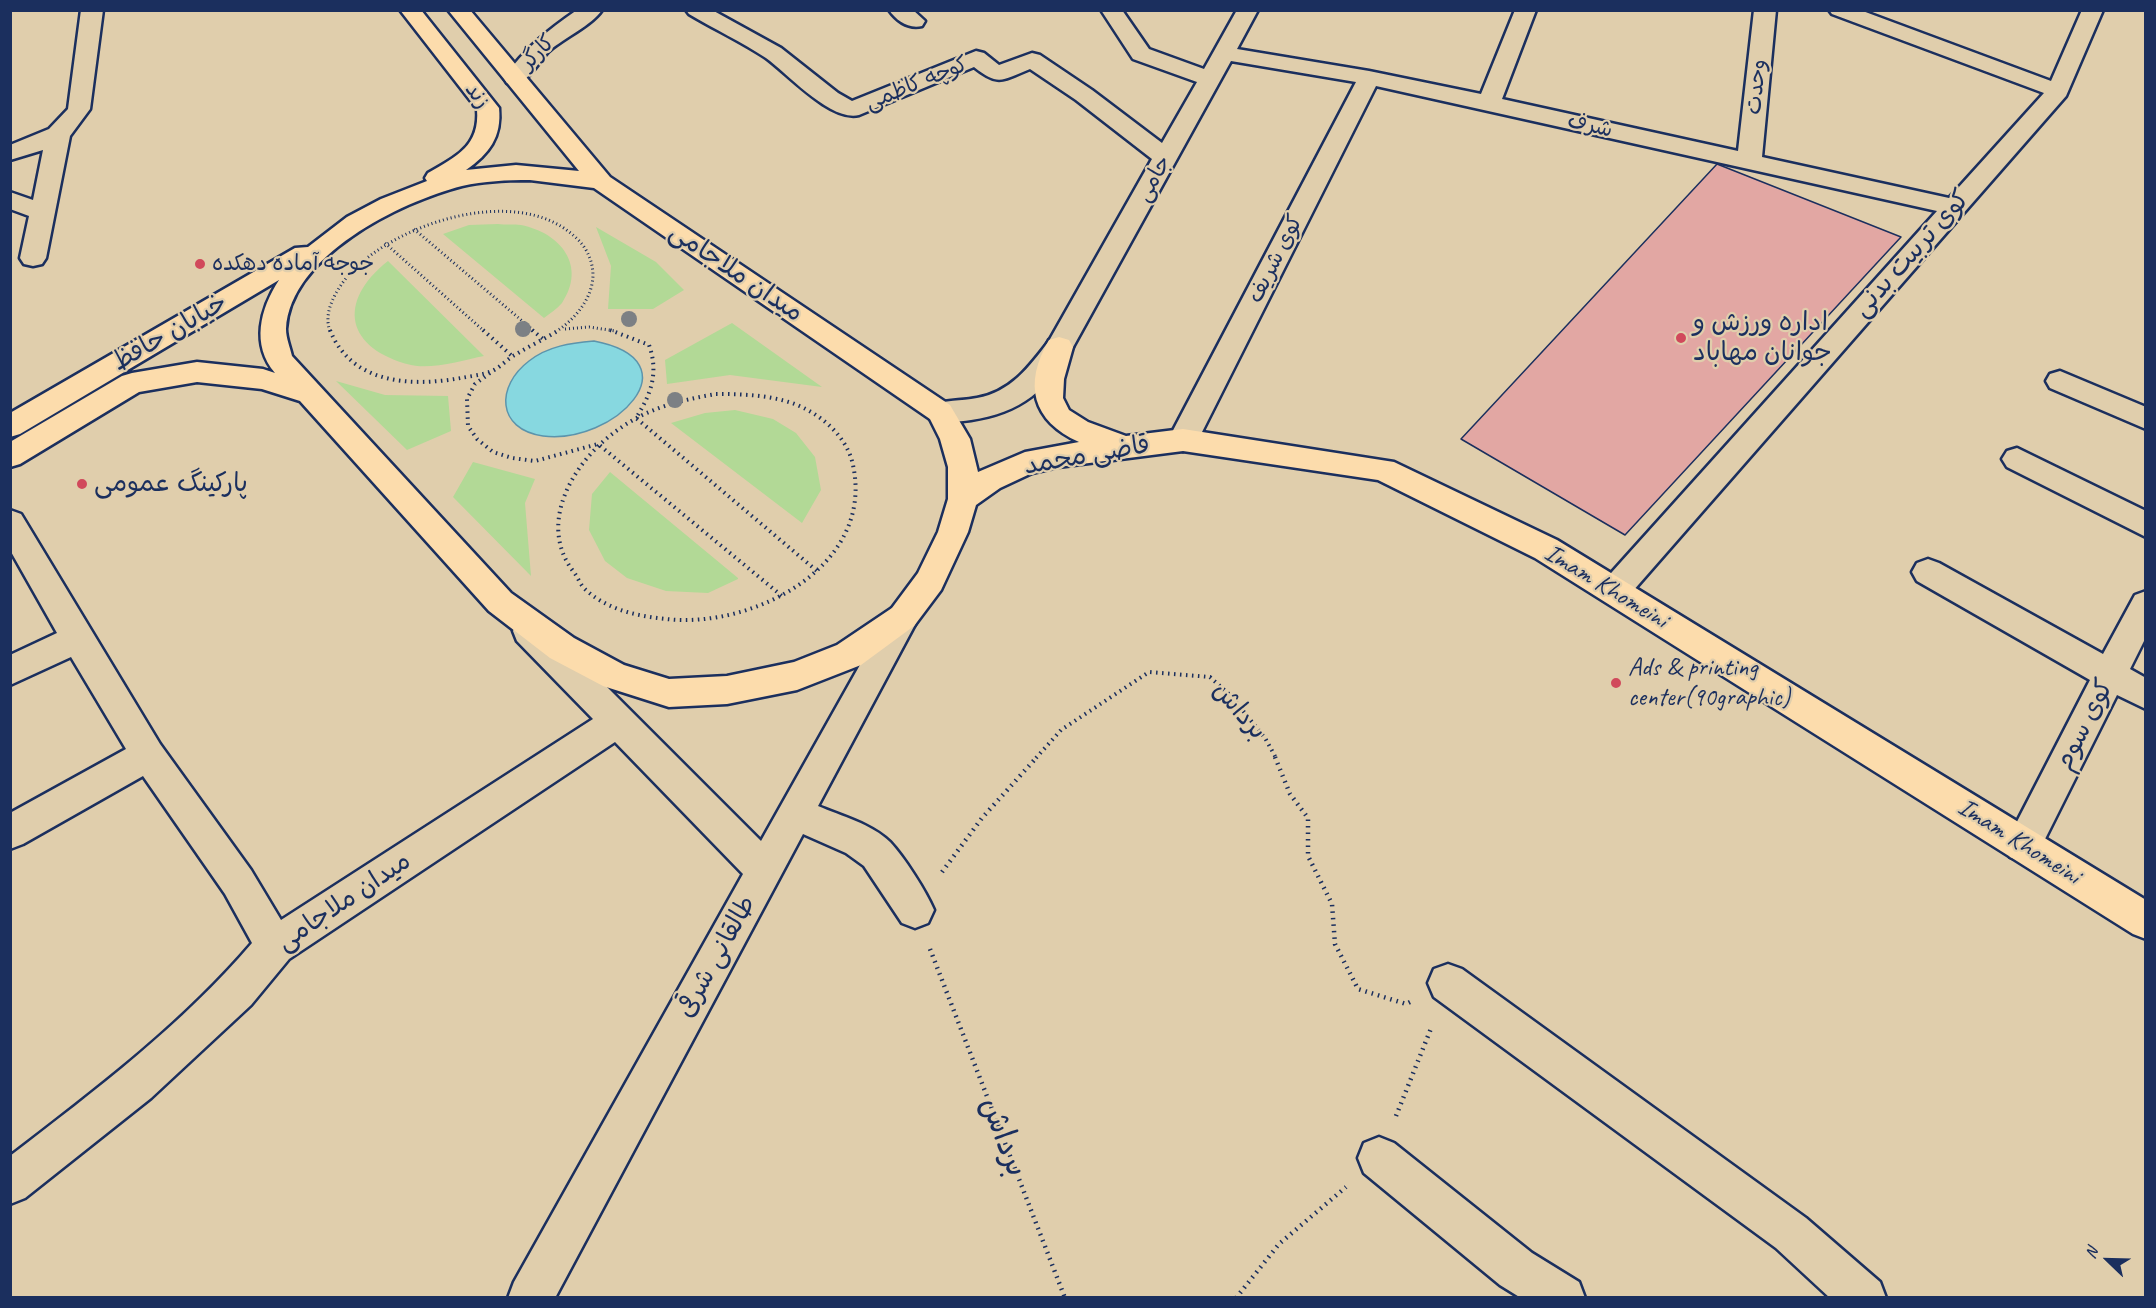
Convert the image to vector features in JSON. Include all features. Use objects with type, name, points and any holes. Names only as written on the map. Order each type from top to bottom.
[{"type":"main road","name":"زند","points":[[409,195],[465,160],[484,142],[491,123],[488,108],[410,10]]},
{"type":"main road","name":"زند","points":[[459,10],[601,182]]},
{"type":"main road","name":"میدان ملاجامی","points":[[520,172],[601,182],[940,411],[956,439],[963,467],[963,499],[953,532],[930,581],[903,617],[849,655],[797,676],[727,690],[669,693],[615,676],[562,648],[500,602],[279,359],[273,328],[283,292],[301,268],[329,240],[409,195],[450,181],[520,172]]},
{"type":"main road","name":"خیابان حافظ","points":[[10,427],[329,240]]},
{"type":"main road","points":[[1059,347],[1049,386],[1049,398],[1061,419],[1073,427],[1123,447]]},
{"type":"main road","name":"خیابان حافظ","points":[[10,456],[132,383],[197,372],[263,379],[309,393]]},
{"type":"main road","name":"قاضی محمد","points":[[963,499],[989,480],[1025,463],[1058,456],[1183,440]]},
{"type":"main road","name":"Imam Khomeini","points":[[1183,440],[1384,470],[1546,549],[2145,921]]},
{"type":"street","points":[[10,153],[58,136],[72,121],[79,109],[92,10]]},
{"type":"street","name":"کارگر","points":[[515,78],[531,55],[548,39],[592,10]]},
{"type":"street","name":"کوچه کاظمی","points":[[696,10],[773,53],[830,98],[851,110],[976,58],[997,74],[1032,60],[1084,95],[1166,158]]},
{"type":"street","points":[[1111,10],[1141,54],[1210,79]]},
{"type":"street","name":"جامی","points":[[940,411],[966,411],[990,406],[1013,397],[1031,383],[1059,347],[1248,10]]},
{"type":"street","points":[[1489,103],[1526,10]]},
{"type":"street","name":"وحدت","points":[[1749,163],[1765,10]]},
{"type":"street","points":[[1839,10],[2058,91]]},
{"type":"street","name":"کوی تربیت بدنی","points":[[1614,591],[2058,91],[2093,10]]},
{"type":"street","name":"شرف","points":[[1224,53],[1369,78],[1489,103],[1749,163],[1954,207]]},
{"type":"street","name":"کوی شریف","points":[[1183,440],[1369,78]]},
{"type":"street","points":[[33,258],[58,136]]},
{"type":"street","points":[[10,200],[41,212]]},
{"type":"street","points":[[2060,381],[2145,420]]},
{"type":"street","points":[[2017,459],[2145,525]]},
{"type":"street","points":[[10,522],[148,755],[238,882],[274,946]]},
{"type":"street","points":[[1928,572],[2145,695]]},
{"type":"street","name":"میدان ملاجامی","points":[[500,602],[764,870]]},
{"type":"street","name":"کوی سوم","points":[[2023,845],[2145,604]]},
{"type":"street","name":"طالقانی شرقی","points":[[530,1298],[903,617]]},
{"type":"street","points":[[10,671],[77,638]]},
{"type":"street","name":"میدان ملاجامی","points":[[10,1183],[137,1084],[237,991],[274,946],[618,721]]},
{"type":"street","points":[[10,832],[148,755]]},
{"type":"street","points":[[795,813],[860,841],[877,854],[915,910]]},
{"type":"street","points":[[1448,983],[1791,1233],[1864,1298]]},
{"type":"street","points":[[1379,1158],[1515,1269],[1563,1298]]},
{"type":"path","points":[[493,371],[445,382],[400,382],[362,370],[337,351],[328,325],[333,296],[353,267],[385,243],[413,228],[452,216],[491,211],[527,214],[558,223],[580,239],[593,261],[592,286],[580,313],[564,329]]},
{"type":"path","points":[[413,228],[543,339]]},
{"type":"path","points":[[385,243],[512,356]]},
{"type":"path","points":[[598,444],[535,461],[512,458],[493,452],[477,440],[468,426],[467,399],[475,384],[512,356],[543,339],[564,329],[585,326],[607,327],[649,345],[655,358],[655,380],[650,398],[636,418]]},
{"type":"path","points":[[716,394],[757,394],[794,403],[824,420],[846,444],[858,474],[857,506],[843,540],[817,572],[782,596],[731,616],[675,622],[625,613],[585,589],[562,556],[557,518],[571,479],[598,444],[636,418],[675,402],[716,394]]},
{"type":"path","points":[[636,418],[817,572]]},
{"type":"path","points":[[598,444],[782,596]]},
{"type":"path","name":"برداش","points":[[1065,1298],[915,910],[982,818],[1061,730],[1149,672],[1210,677],[1231,696],[1265,738],[1277,760],[1290,794],[1308,818],[1308,856],[1332,904],[1335,944],[1358,989],[1406,1004],[1448,983]]},
{"type":"path","points":[[1236,1298],[1279,1244],[1379,1158],[1448,983]]},
{"type":"green space","points":[[469,225],[521,225],[535,229],[548,235],[566,253],[571,264],[572,276],[569,289],[562,303],[544,318],[443,234]]},
{"type":"green space","points":[[596,227],[656,262],[684,290],[653,309],[608,309],[611,266]]},
{"type":"green space","points":[[388,261],[484,356],[448,364],[419,366],[389,358],[373,348],[361,336],[356,322],[355,308],[361,292],[371,277]]},
{"type":"green space","points":[[732,323],[822,387],[730,375],[667,384],[665,360]]},
{"type":"green space","points":[[336,381],[385,395],[448,396],[451,431],[407,450]]},
{"type":"green space","points":[[735,410],[773,419],[796,433],[815,457],[821,490],[802,523],[671,423],[705,413]]},
{"type":"green space","points":[[473,462],[535,479],[525,503],[531,576],[453,497]]},
{"type":"green space","points":[[610,472],[738,579],[708,593],[666,591],[627,578],[605,561],[589,530],[592,494]]},
{"type":"water","points":[[594,341],[624,351],[639,366],[642,382],[634,399],[617,415],[595,428],[570,435],[543,436],[528,432],[516,425],[509,416],[506,405],[511,382],[518,371],[544,352],[568,344]]},
{"type":"building","name":"اداره ورزش و جوانان مهاباد","points":[[1717,164],[1901,237],[1625,535],[1461,439]]},
{"type":"place","name":"جوجه آماده دهکده","points":[[200,264]]},
{"type":"place","name":"اداره ورزش و جوانان مهاباد","points":[[1681,338]]},
{"type":"place","name":"پارکینگ عمومی","points":[[82,484]]},
{"type":"place","name":"Ads & printing center(90graphic)","points":[[1616,683]]}]
